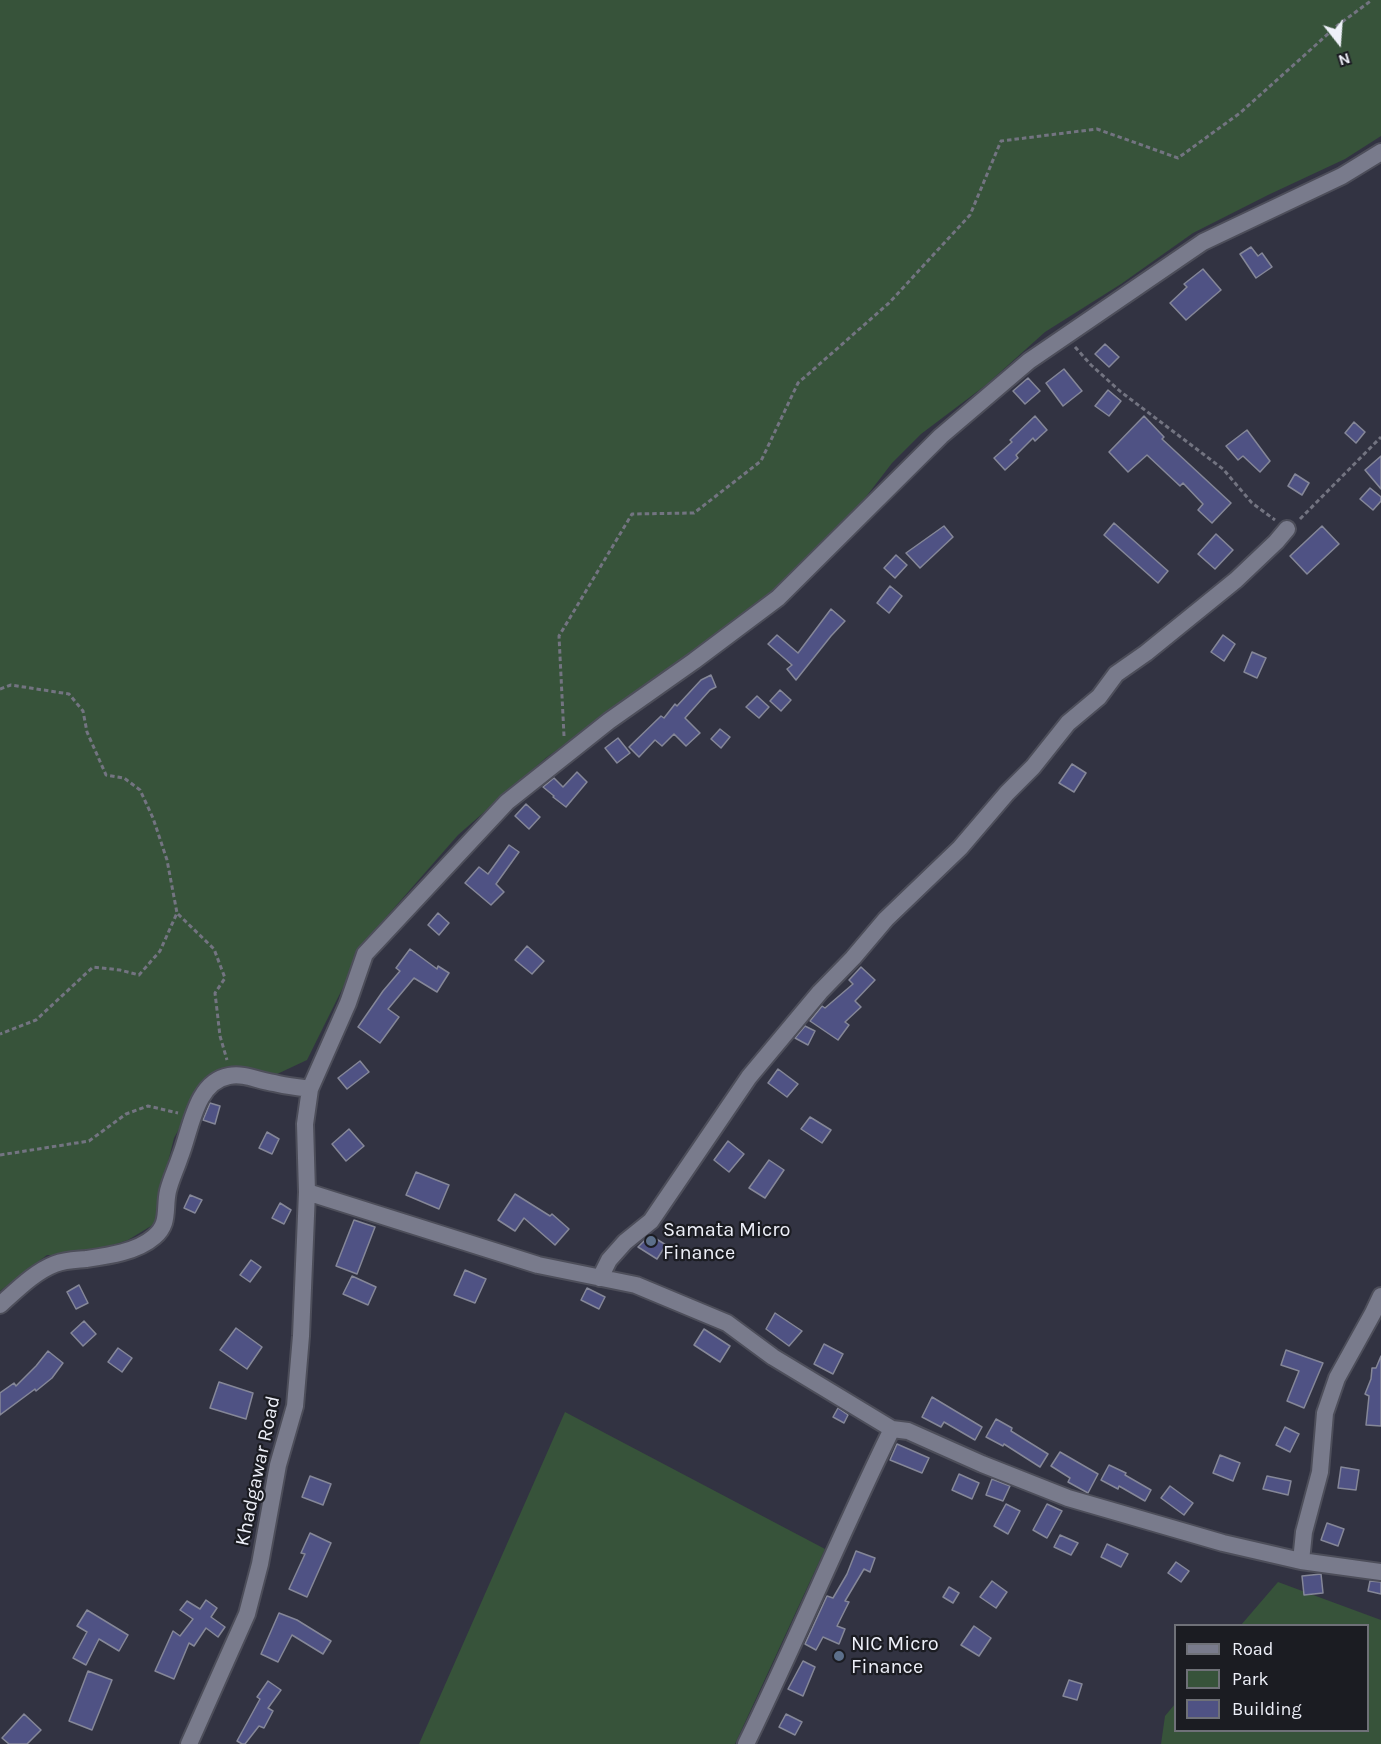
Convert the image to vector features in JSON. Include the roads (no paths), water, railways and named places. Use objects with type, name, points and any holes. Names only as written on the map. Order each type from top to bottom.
[{"type":"street","name":"Khadgawar Road","points":[[189,1744],[247,1614],[261,1564],[278,1465],[295,1406],[301,1336],[307,1192],[305,1124],[310,1089],[348,1003],[365,954],[507,802],[609,721],[778,598],[941,436],[1029,361],[1203,242],[1342,176],[1381,152]]},
{"type":"street","points":[[600,1278],[609,1260],[625,1242],[651,1221],[749,1077],[820,992],[886,919],[960,848],[1007,793],[1033,767],[1068,723],[1099,697],[1116,674],[1236,580],[1287,529]]},
{"type":"street","points":[[0,1305],[28,1281],[53,1265],[68,1260],[106,1256],[134,1248],[152,1239],[163,1229],[167,1216],[170,1180],[181,1156],[193,1116],[203,1095],[217,1079],[231,1075],[244,1075],[272,1083],[310,1089]]},
{"type":"street","points":[[307,1192],[538,1265],[636,1285],[727,1323],[773,1357],[892,1429],[908,1431],[982,1464],[1068,1498],[1223,1543],[1301,1561],[1381,1572]]},
{"type":"street","points":[[1301,1561],[1304,1532],[1320,1472],[1325,1413],[1337,1378],[1381,1296]]},
{"type":"street","points":[[746,1744],[802,1627],[859,1495],[892,1429]]},
{"type":"place","name":"Samata Micro Finance","points":[[651,1241]]},
{"type":"place","name":"NIC Micro Finance","points":[[839,1656]]}]
